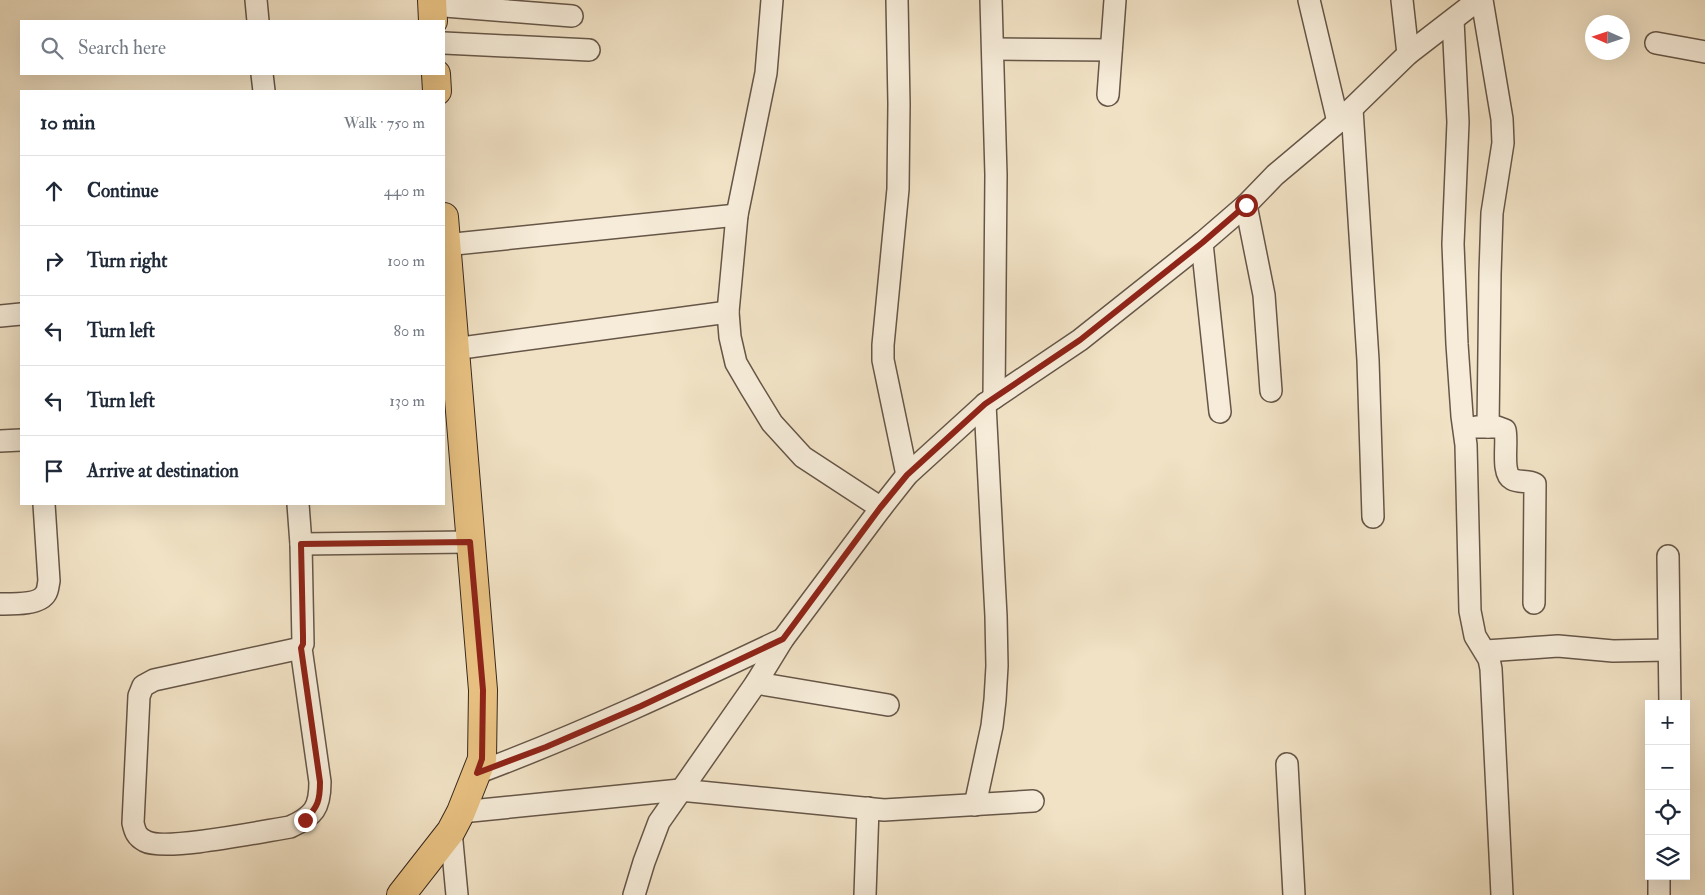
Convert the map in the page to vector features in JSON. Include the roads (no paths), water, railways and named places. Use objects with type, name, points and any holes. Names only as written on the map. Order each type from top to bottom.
[{"type":"main road","points":[[436,75],[437,90]]},
{"type":"main road","points":[[401,895],[456,822],[482,759],[483,690],[445,245]]},
{"type":"street","points":[[256,0],[258,20]]},
{"type":"street","points":[[772,0],[766,72],[736,215],[728,312],[730,337],[736,362],[772,423],[803,456],[880,508]]},
{"type":"street","points":[[897,0],[898,189],[883,360],[907,475]]},
{"type":"street","points":[[975,805],[992,726],[997,666],[990,401],[996,175],[991,0]]},
{"type":"street","points":[[1108,95],[1115,0]]},
{"type":"street","points":[[1309,0],[1345,115],[1368,360],[1373,517]]},
{"type":"street","points":[[1402,0],[1408,54]]},
{"type":"street","points":[[634,895],[659,822],[756,684],[783,639],[880,508],[907,475],[990,401],[1080,340],[1202,243],[1246,205],[1275,175],[1345,115],[1408,54],[1478,0]]},
{"type":"street","points":[[1482,0],[1502,119],[1503,143],[1492,213],[1488,427]]},
{"type":"street","points":[[432,9],[572,16]]},
{"type":"street","points":[[1453,20],[1458,122],[1454,244],[1457,344],[1466,454],[1470,611],[1476,636],[1486,651],[1491,669],[1502,895]]},
{"type":"street","points":[[445,43],[589,50]]},
{"type":"street","points":[[1656,43],[1705,52]]},
{"type":"street","points":[[993,49],[1112,50]]},
{"type":"street","points":[[262,75],[264,90]]},
{"type":"street","points":[[1246,205],[1264,295],[1271,391]]},
{"type":"street","points":[[445,245],[736,215]]},
{"type":"street","points":[[1202,243],[1220,412]]},
{"type":"street","points":[[454,349],[728,312]]},
{"type":"street","points":[[0,316],[20,314]]},
{"type":"street","points":[[1464,426],[1502,428],[1505,430],[1506,468],[1508,475],[1514,480],[1534,482],[1536,487],[1534,603]]},
{"type":"street","points":[[0,441],[20,440]]},
{"type":"street","points":[[0,604],[28,603],[42,599],[47,592],[49,581],[44,505]]},
{"type":"street","points":[[298,505],[303,636],[301,648],[320,782],[320,796],[315,810],[305,820],[290,827],[181,844],[147,842],[136,834],[133,823],[138,706],[143,686],[154,680],[301,648]]},
{"type":"street","points":[[301,544],[470,542]]},
{"type":"street","points":[[1668,556],[1670,700]]},
{"type":"street","points":[[477,773],[546,747],[641,706],[783,639]]},
{"type":"street","points":[[1486,651],[1558,646],[1614,651],[1669,650]]},
{"type":"street","points":[[756,684],[888,705]]},
{"type":"street","points":[[1287,764],[1294,895]]},
{"type":"street","points":[[457,895],[456,822],[680,790],[868,808],[910,809],[1033,801]]},
{"type":"street","points":[[865,895],[868,808]]},
{"type":"street","points":[[1658,880],[1659,895]]}]
